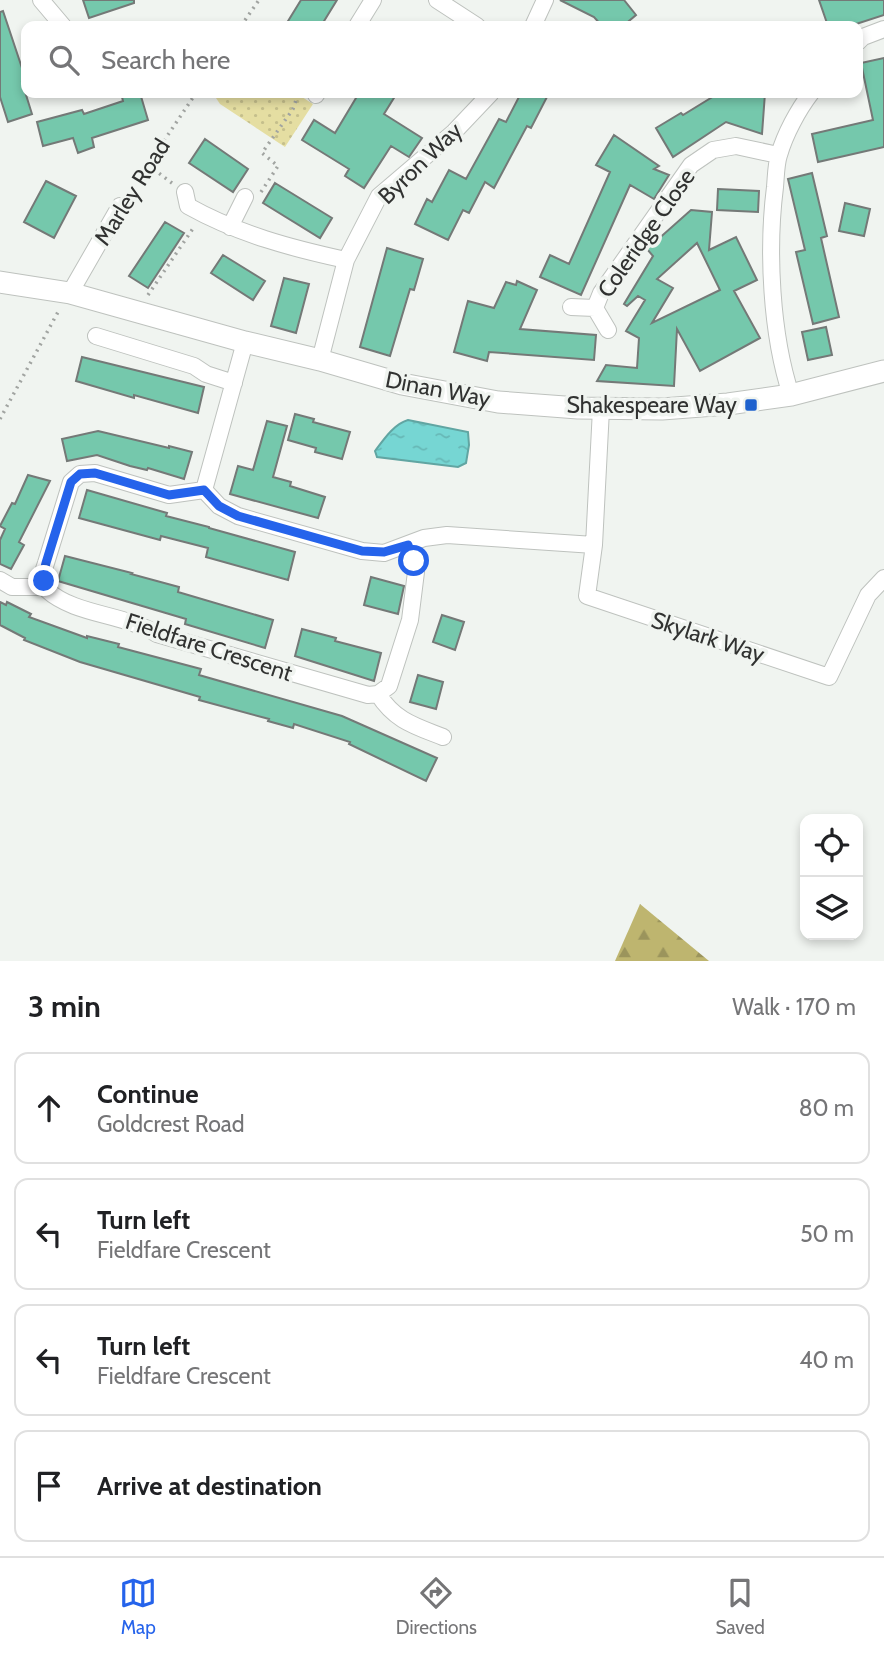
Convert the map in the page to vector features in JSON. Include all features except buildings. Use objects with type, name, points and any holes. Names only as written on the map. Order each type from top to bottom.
[{"type":"street","points":[[41,0],[59,21]]},
{"type":"street","points":[[361,21],[373,0]]},
{"type":"street","points":[[437,0],[469,21]]},
{"type":"street","points":[[535,21],[545,0]]},
{"type":"street","points":[[863,37],[884,29]]},
{"type":"street","name":"Byron Way","points":[[320,360],[346,260],[379,196],[454,132],[486,98]]},
{"type":"street","points":[[791,395],[774,302],[771,222],[778,155],[807,98]]},
{"type":"street","name":"Coleridge Close","points":[[595,308],[601,293],[691,165],[713,150],[736,146],[778,155]]},
{"type":"street","points":[[185,192],[188,206],[230,227],[282,246],[346,260]]},
{"type":"street","points":[[230,227],[245,197]]},
{"type":"street","name":"Marley Road","points":[[70,293],[120,206]]},
{"type":"street","name":"Dinan Way","points":[[0,282],[70,293],[402,384],[486,400],[601,409],[662,409],[728,404],[791,395],[884,371]]},
{"type":"street","name":"Coleridge Close","points":[[572,307],[595,308]]},
{"type":"street","name":"Coleridge Close","points":[[595,308],[608,330]]},
{"type":"street","points":[[96,336],[194,366],[206,374],[234,383]]},
{"type":"street","points":[[204,490],[246,342]]},
{"type":"street","points":[[204,490],[219,506],[238,516],[362,551],[384,552],[424,538],[447,535],[594,545],[601,409]]},
{"type":"street","points":[[0,580],[12,587],[46,587],[43,575],[46,563],[71,482],[80,474],[95,473],[169,495],[204,490]]},
{"type":"street","points":[[408,545],[416,572],[410,620],[389,686],[378,694],[387,710],[401,720],[443,737]]},
{"type":"street","name":"Skylark Way","points":[[594,545],[587,596],[829,677],[868,595],[884,578]]},
{"type":"street","name":"Fieldfare Crescent","points":[[46,587],[50,593],[71,604],[141,625],[157,634],[368,695],[378,694]]},
{"type":"path","points":[[244,21],[259,0]]},
{"type":"path","name":"Marley Road","points":[[120,206],[193,98]]},
{"type":"path","points":[[245,197],[249,190],[258,196],[278,166],[262,153],[293,109],[295,98]]},
{"type":"path","points":[[148,165],[185,192]]},
{"type":"path","points":[[148,295],[202,214]]},
{"type":"path","points":[[0,419],[58,313],[55,309]]},
{"type":"shaded area","points":[[216,98],[304,98],[313,104],[285,147],[220,104]]},
{"type":"green space","points":[[640,904],[709,961],[615,961]]},
{"type":"water","points":[[408,420],[468,432],[466,463],[458,467],[377,457],[375,451],[386,437],[394,428]]},
{"type":"place","name":"Shakespeare Way","points":[[751,405]]},
{"type":"route","points":[[44,581],[46,563],[71,482],[80,474],[95,473],[169,495],[204,490],[219,506],[238,516],[362,551],[384,552],[408,545],[414,561]]}]
